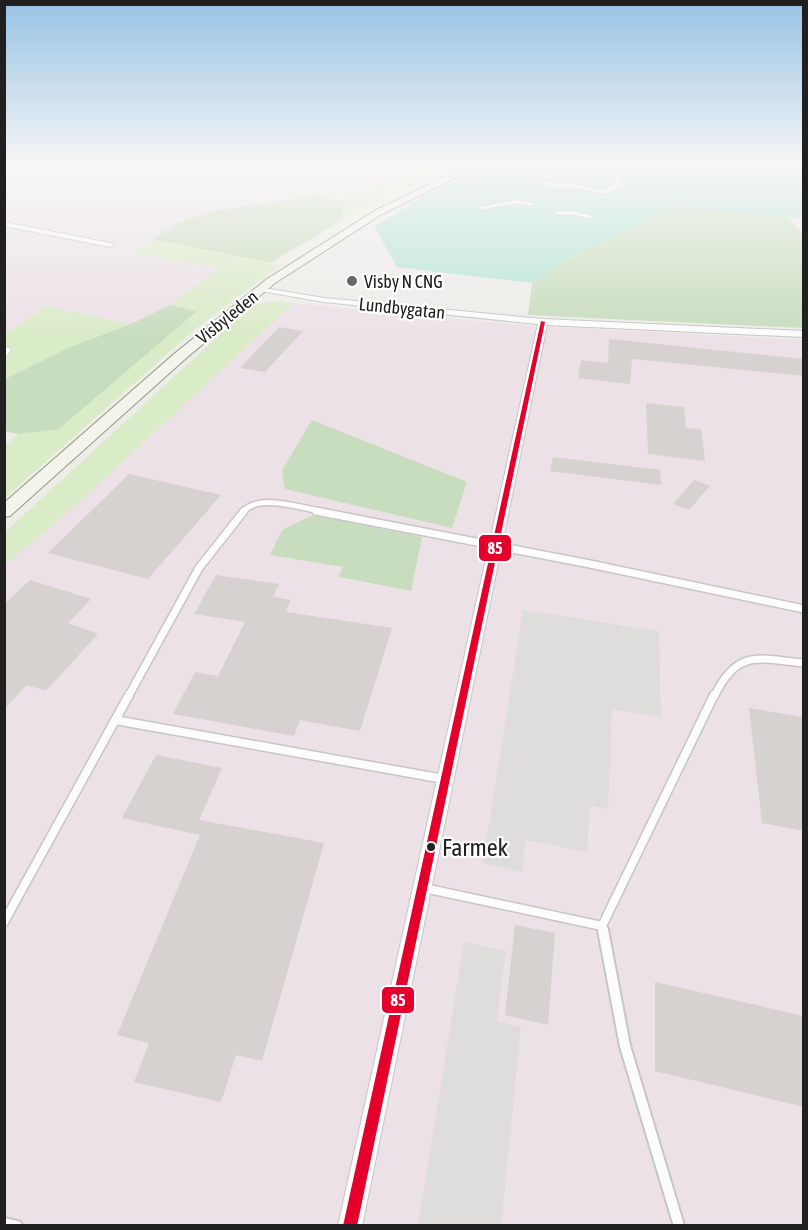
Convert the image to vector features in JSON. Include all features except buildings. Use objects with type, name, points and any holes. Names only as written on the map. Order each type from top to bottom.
[{"type":"main road","name":"Visbyleden","points":[[4,512],[179,357],[261,289],[363,221]]},
{"type":"street","points":[[4,224],[110,245]]},
{"type":"street","name":"Lundbygatan","points":[[261,289],[324,300],[543,322],[804,334]]},
{"type":"street","points":[[350,1226],[543,322]]},
{"type":"lane","points":[[4,348],[9,350],[4,355]]},
{"type":"lane","points":[[4,922],[199,568],[246,508],[270,502],[804,609]]},
{"type":"lane","points":[[679,1226],[624,1046],[602,926],[720,684],[743,661],[752,658],[804,663]]},
{"type":"lane","points":[[114,720],[446,780]]},
{"type":"lane","points":[[422,887],[602,926]]},
{"type":"lane","points":[[4,1223],[17,1226]]},
{"type":"shaded area","points":[[5,221],[189,221],[176,224],[133,252],[220,268],[170,305],[131,324],[47,306],[5,334]]},
{"type":"shaded area","points":[[293,303],[520,325],[803,340],[803,1225],[5,1225],[4,565],[77,504]],"holes":[[[421,537],[410,591],[338,578],[343,567],[270,555]]]},
{"type":"shaded area","points":[[523,610],[659,631],[661,717],[612,709],[608,809],[590,806],[587,852],[526,840],[522,872],[483,863]]},
{"type":"shaded area","points":[[464,942],[506,951],[497,1021],[521,1027],[501,1225],[418,1225]]},
{"type":"green space","points":[[183,221],[340,221],[270,263],[153,239]]},
{"type":"green space","points":[[383,221],[646,221],[569,259],[532,283],[397,267],[374,227]]},
{"type":"green space","points":[[646,221],[792,221],[803,235],[803,328],[528,315],[532,283],[569,259]]},
{"type":"green space","points":[[153,239],[279,266],[195,329],[5,498],[5,446],[19,434],[59,429],[196,311],[170,305],[219,268],[132,252]]},
{"type":"green space","points":[[272,301],[293,303],[77,504],[5,565],[5,532],[251,306]]},
{"type":"green space","points":[[170,305],[197,311],[59,429],[19,434],[5,431],[5,379],[68,348],[131,324]]},
{"type":"green space","points":[[47,306],[131,324],[68,348],[5,379],[5,334]]},
{"type":"green space","points":[[312,420],[467,482],[452,528],[285,489],[282,470]]},
{"type":"green space","points":[[313,515],[422,537],[411,591],[338,577],[343,567],[270,555],[282,530]]},
{"type":"transit line","name":"85","points":[[350,1226],[543,322]]},
{"type":"place","name":"Visby N CNG","points":[[352,281]]},
{"type":"place","name":"Farmek","points":[[431,847]]}]
